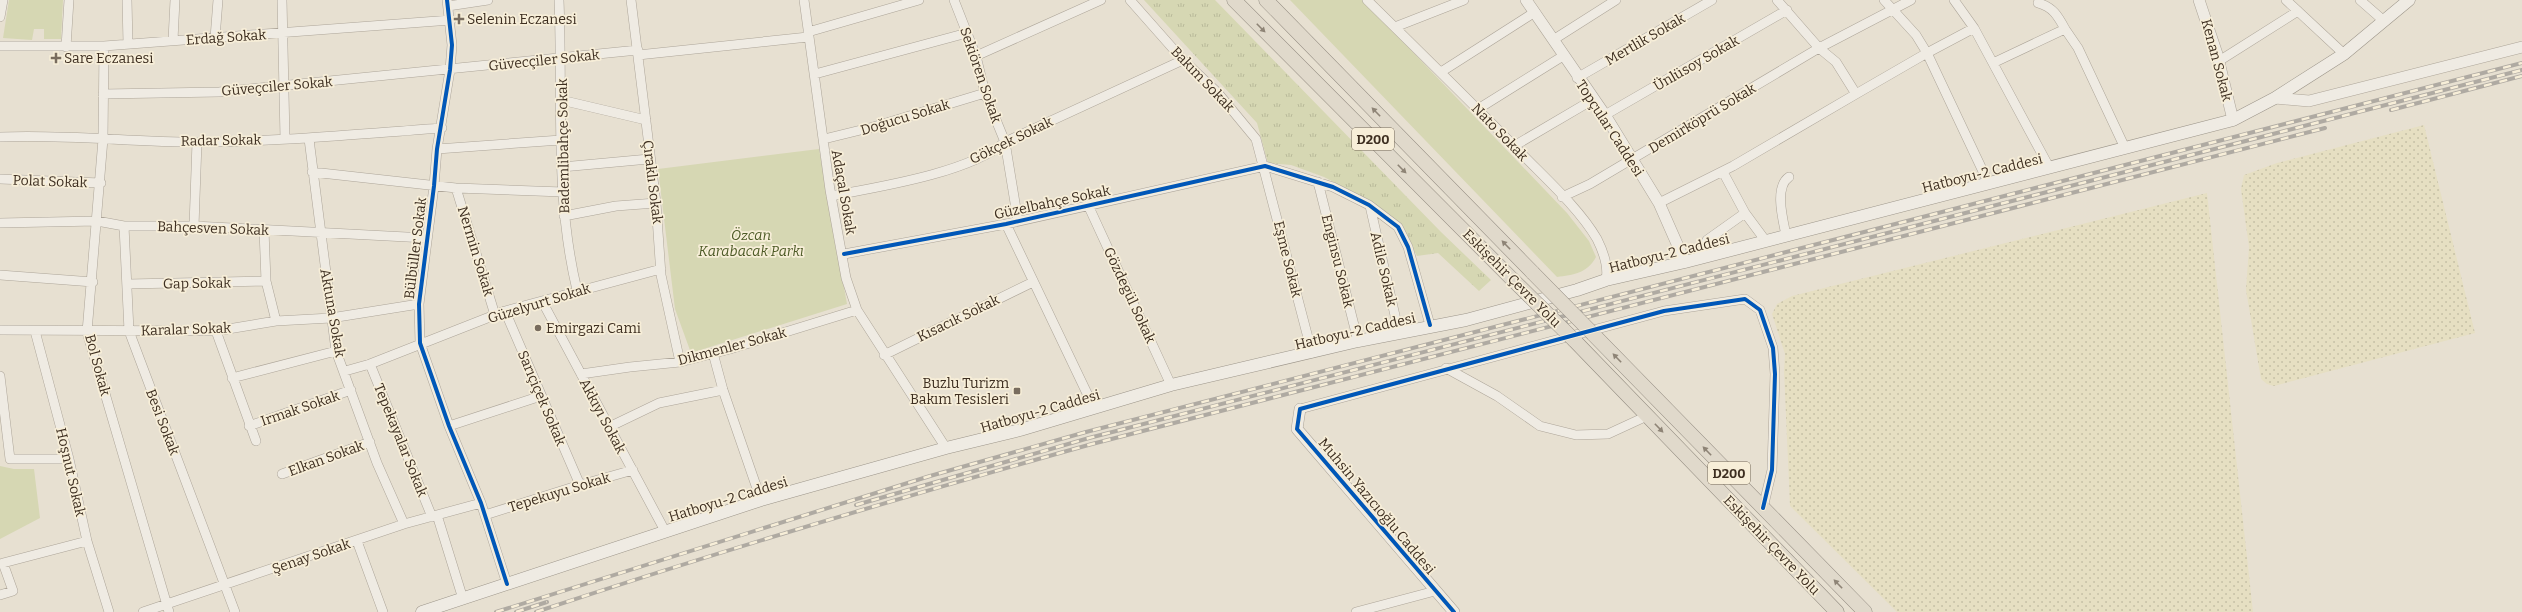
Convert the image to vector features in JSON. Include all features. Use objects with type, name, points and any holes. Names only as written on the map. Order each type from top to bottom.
[{"type":"highway","name":"Eskişehir Çevre Yolu","points":[[1234,0],[1574,340],[1837,612]]},
{"type":"highway","name":"Eskişehir Çevre Yolu","points":[[1266,0],[1865,612]]},
{"type":"main road","name":"Hatboyu-2 Caddesi","points":[[422,612],[761,500],[946,448],[1020,430],[1171,385],[1358,341],[1466,320],[1577,290],[1606,280],[1685,262],[1988,182],[2233,120],[2275,98],[2344,54],[2409,0]]},
{"type":"street","points":[[0,17],[3,0]]},
{"type":"street","points":[[66,47],[69,0]]},
{"type":"street","points":[[127,0],[128,44]]},
{"type":"street","points":[[173,40],[175,0]]},
{"type":"street","points":[[215,38],[218,0]]},
{"type":"street","points":[[282,0],[285,139]]},
{"type":"street","points":[[448,3],[488,0]]},
{"type":"street","name":"Bademlibahçe Sokak","points":[[559,0],[562,59],[562,192],[568,255],[577,290]]},
{"type":"street","name":"Çıraklı Sokak","points":[[631,0],[646,120],[649,159],[656,203],[661,269],[680,362]]},
{"type":"street","name":"Adaçal Sokak","points":[[804,0],[831,196],[844,254],[846,278],[857,310],[884,355],[946,448]]},
{"type":"street","name":"Güvecçiler Sokak","points":[[450,70],[638,53],[808,34],[919,0]]},
{"type":"street","name":"Sekiören Sokak","points":[[954,0],[976,56],[985,93],[1005,142],[1018,221]]},
{"type":"street","points":[[976,56],[1101,0]]},
{"type":"street","name":"Bakım Sokak","points":[[1130,0],[1183,60],[1240,116],[1256,139],[1265,166]]},
{"type":"street","name":"Nato Sokak","points":[[1367,0],[1478,109],[1562,197],[1596,238],[1606,263],[1606,280]]},
{"type":"street","points":[[1395,27],[1464,0]]},
{"type":"street","name":"Topçular Caddesi","points":[[1526,0],[1578,78],[1605,115],[1659,203],[1685,262]]},
{"type":"street","points":[[1553,40],[1616,0]]},
{"type":"street","name":"Mertlik Sokak","points":[[1578,78],[1712,0]]},
{"type":"street","points":[[1777,0],[1819,48],[1836,62],[1856,94]]},
{"type":"street","points":[[1884,0],[1916,35],[1927,53],[1988,182]]},
{"type":"street","name":"Demirköprü Sokak","points":[[1562,197],[1590,184],[1632,160],[1819,48],[1911,0]]},
{"type":"street","points":[[1954,0],[1974,28],[2048,167]]},
{"type":"street","name":"Kenan Sokak","points":[[2199,0],[2219,61],[2233,120]]},
{"type":"street","points":[[2286,0],[2344,54]]},
{"type":"street","points":[[2360,0],[2384,20]]},
{"type":"street","name":"Bülbüller Sokak","points":[[448,3],[451,20],[450,70],[442,128],[437,148],[434,186],[418,304],[420,343],[449,426],[485,515],[507,584]]},
{"type":"street","points":[[2038,3],[2054,10],[2078,48],[2125,148]]},
{"type":"street","name":"Ünlüsoy Sokak","points":[[1605,115],[1786,10]]},
{"type":"street","points":[[2219,61],[2298,11]]},
{"type":"street","points":[[1441,72],[1535,12]]},
{"type":"street","name":"Erdağ Sokak","points":[[0,46],[104,46],[451,20]]},
{"type":"street","points":[[1659,203],[1723,172],[1927,53],[1974,28]]},
{"type":"street","points":[[1992,63],[2065,29]]},
{"type":"street","points":[[815,74],[967,33]]},
{"type":"street","name":"Bol Sokak","points":[[104,46],[104,139],[88,332],[168,608]]},
{"type":"street","points":[[2275,98],[2309,101],[2522,47]]},
{"type":"street","points":[[1478,109],[1563,56]]},
{"type":"street","name":"Gökçek Sokak","points":[[831,196],[944,171],[996,150],[1005,142],[1183,60]]},
{"type":"street","name":"Güveçciler Sokak","points":[[103,94],[219,92],[450,70]]},
{"type":"street","name":"Doğucu Sokak","points":[[824,140],[873,127],[985,93]]},
{"type":"street","points":[[1514,146],[1594,99]]},
{"type":"street","points":[[561,100],[646,120]]},
{"type":"street","name":"Radar Sokak","points":[[0,137],[34,136],[197,142],[309,139],[442,128]]},
{"type":"street","name":"Aktuna Sokak","points":[[309,139],[336,351],[345,371],[370,442],[404,524]]},
{"type":"street","points":[[437,148],[561,140]]},
{"type":"street","points":[[194,226],[197,142]]},
{"type":"street","points":[[562,167],[649,159]]},
{"type":"street","points":[[1265,166],[1333,187],[1369,205],[1398,227],[1408,247],[1430,326]]},
{"type":"street","name":"Güzelbahçe Sokak","points":[[844,254],[1006,224],[1265,166]]},
{"type":"street","name":"Eşme Sokak","points":[[1265,166],[1312,353]]},
{"type":"street","points":[[312,172],[456,188],[562,192]]},
{"type":"street","points":[[1723,172],[1745,213],[1765,240]]},
{"type":"street","points":[[1786,235],[1781,202],[1782,189],[1789,177]]},
{"type":"street","name":"Polat Sokak","points":[[0,179],[101,183]]},
{"type":"street","name":"Enginsu Sokak","points":[[1318,182],[1358,341]]},
{"type":"street","name":"Nermin Sokak","points":[[456,188],[496,315]]},
{"type":"street","points":[[564,216],[616,206],[656,203]]},
{"type":"street","name":"Gözdegül Sokak","points":[[1088,205],[1171,385]]},
{"type":"street","name":"Adile Sokak","points":[[1369,205],[1399,333]]},
{"type":"street","points":[[1696,258],[1707,240],[1745,213]]},
{"type":"street","name":"Bahçesven Sokak","points":[[0,223],[97,221],[124,226],[194,226],[264,230],[320,231],[426,238]]},
{"type":"street","points":[[1006,224],[1094,408]]},
{"type":"street","name":"Besi Sokak","points":[[124,226],[128,284],[129,331],[235,612]]},
{"type":"street","points":[[264,230],[266,281],[276,321]]},
{"type":"street","name":"Güzelyurt Sokak","points":[[345,371],[370,364],[420,343],[505,311],[577,290],[661,269]]},
{"type":"street","points":[[0,275],[93,282]]},
{"type":"street","name":"Gap Sokak","points":[[128,284],[266,281]]},
{"type":"street","name":"Kısacık Sokak","points":[[884,355],[1033,282]]},
{"type":"street","points":[[1300,409],[1446,368],[1664,311],[1745,299],[1760,310],[1773,348],[1775,374],[1772,470],[1763,508]]},
{"type":"street","name":"Akkıyı Sokak","points":[[542,301],[665,531]]},
{"type":"street","name":"Karalar Sokak","points":[[0,330],[88,332],[216,331],[276,321],[331,318],[418,304]]},
{"type":"street","name":"Dikmenler Sokak","points":[[581,374],[680,362],[857,310]]},
{"type":"street","name":"Sarıçiçek Sokak","points":[[505,311],[580,485]]},
{"type":"street","name":"Hoşnut Sokak","points":[[35,331],[69,459],[87,542],[109,612]]},
{"type":"street","points":[[216,331],[256,441]]},
{"type":"street","points":[[232,378],[336,351]]},
{"type":"street","points":[[713,353],[723,390],[761,500]]},
{"type":"street","name":"Tepekayalar Sokak","points":[[370,364],[434,516],[463,599]]},
{"type":"street","points":[[1446,368],[1496,396],[1540,426],[1576,435],[1608,434],[1647,416]]},
{"type":"street","points":[[0,376],[10,459],[69,459]]},
{"type":"street","name":"Irmak Sokak","points":[[250,426],[352,390]]},
{"type":"street","points":[[610,428],[659,403],[723,390]]},
{"type":"street","points":[[449,426],[541,396]]},
{"type":"street","name":"Muhsin Yazıcıoğlu Caddesi","points":[[1300,409],[1297,429],[1454,612]]},
{"type":"street","name":"Elkan Sokak","points":[[282,474],[370,442]]},
{"type":"street","name":"Tepekuyu Sokak","points":[[485,515],[633,470]]},
{"type":"street","name":"Şenay Sokak","points":[[143,612],[168,608],[225,586],[404,524],[480,503]]},
{"type":"street","points":[[357,541],[383,612]]},
{"type":"street","points":[[0,595],[13,591],[3,564],[87,542]]},
{"type":"street","points":[[1356,612],[1435,591]]},
{"type":"shaded area","points":[[2424,125],[2475,333],[2274,386],[2267,384],[2261,379],[2246,290],[2249,247],[2241,189],[2244,175],[2277,163]]},
{"type":"shaded area","points":[[2207,193],[2253,612],[1897,612],[1790,506],[1784,371],[1785,354],[1772,314],[1777,304],[1792,296]]},
{"type":"green space","points":[[9,0],[63,0],[61,39],[44,39],[44,29],[34,29],[32,40],[3,38]]},
{"type":"green space","points":[[1144,0],[1215,0],[1441,232],[1491,280],[1479,291],[1438,253],[1417,256],[1400,225],[1375,204],[1324,177],[1291,165],[1268,163],[1257,123]]},
{"type":"green space","points":[[1290,0],[1363,0],[1567,213],[1589,241],[1596,257],[1589,267],[1580,272],[1557,277]]},
{"type":"green space","name":"Özcan Karabacak Parkı","points":[[819,149],[847,304],[691,353],[675,309],[658,169]]},
{"type":"green space","points":[[0,466],[14,469],[34,469],[40,518],[0,539]]},
{"type":"railway","points":[[496,612],[930,476],[1086,432],[2522,63]]},
{"type":"railway","points":[[856,505],[1089,438],[2522,70]]},
{"type":"railway","points":[[2391,110],[2522,76]]},
{"type":"railway","points":[[536,612],[674,567],[1092,444],[2325,128]]},
{"type":"railway","points":[[516,612],[547,602]]},
{"type":"cycle path","points":[[447,0],[452,45],[450,70],[437,149],[434,186],[419,304],[420,343],[449,426],[481,503],[507,584]]},
{"type":"cycle path","points":[[844,254],[1006,224],[1265,166],[1333,187],[1369,205],[1398,227],[1408,247],[1430,325]]},
{"type":"cycle path","points":[[1454,612],[1297,429],[1300,409],[1664,311],[1745,299],[1760,310],[1773,348],[1775,374],[1772,470],[1763,508]]},
{"type":"place","name":"Selenin Eczanesi","points":[[459,19]]},
{"type":"place","name":"Sare Eczanesi","points":[[56,58]]},
{"type":"place","name":"Emirgazi Cami","points":[[538,328]]},
{"type":"place","name":"Buzlu Turizm Bakım Tesisleri","points":[[1017,391]]}]
